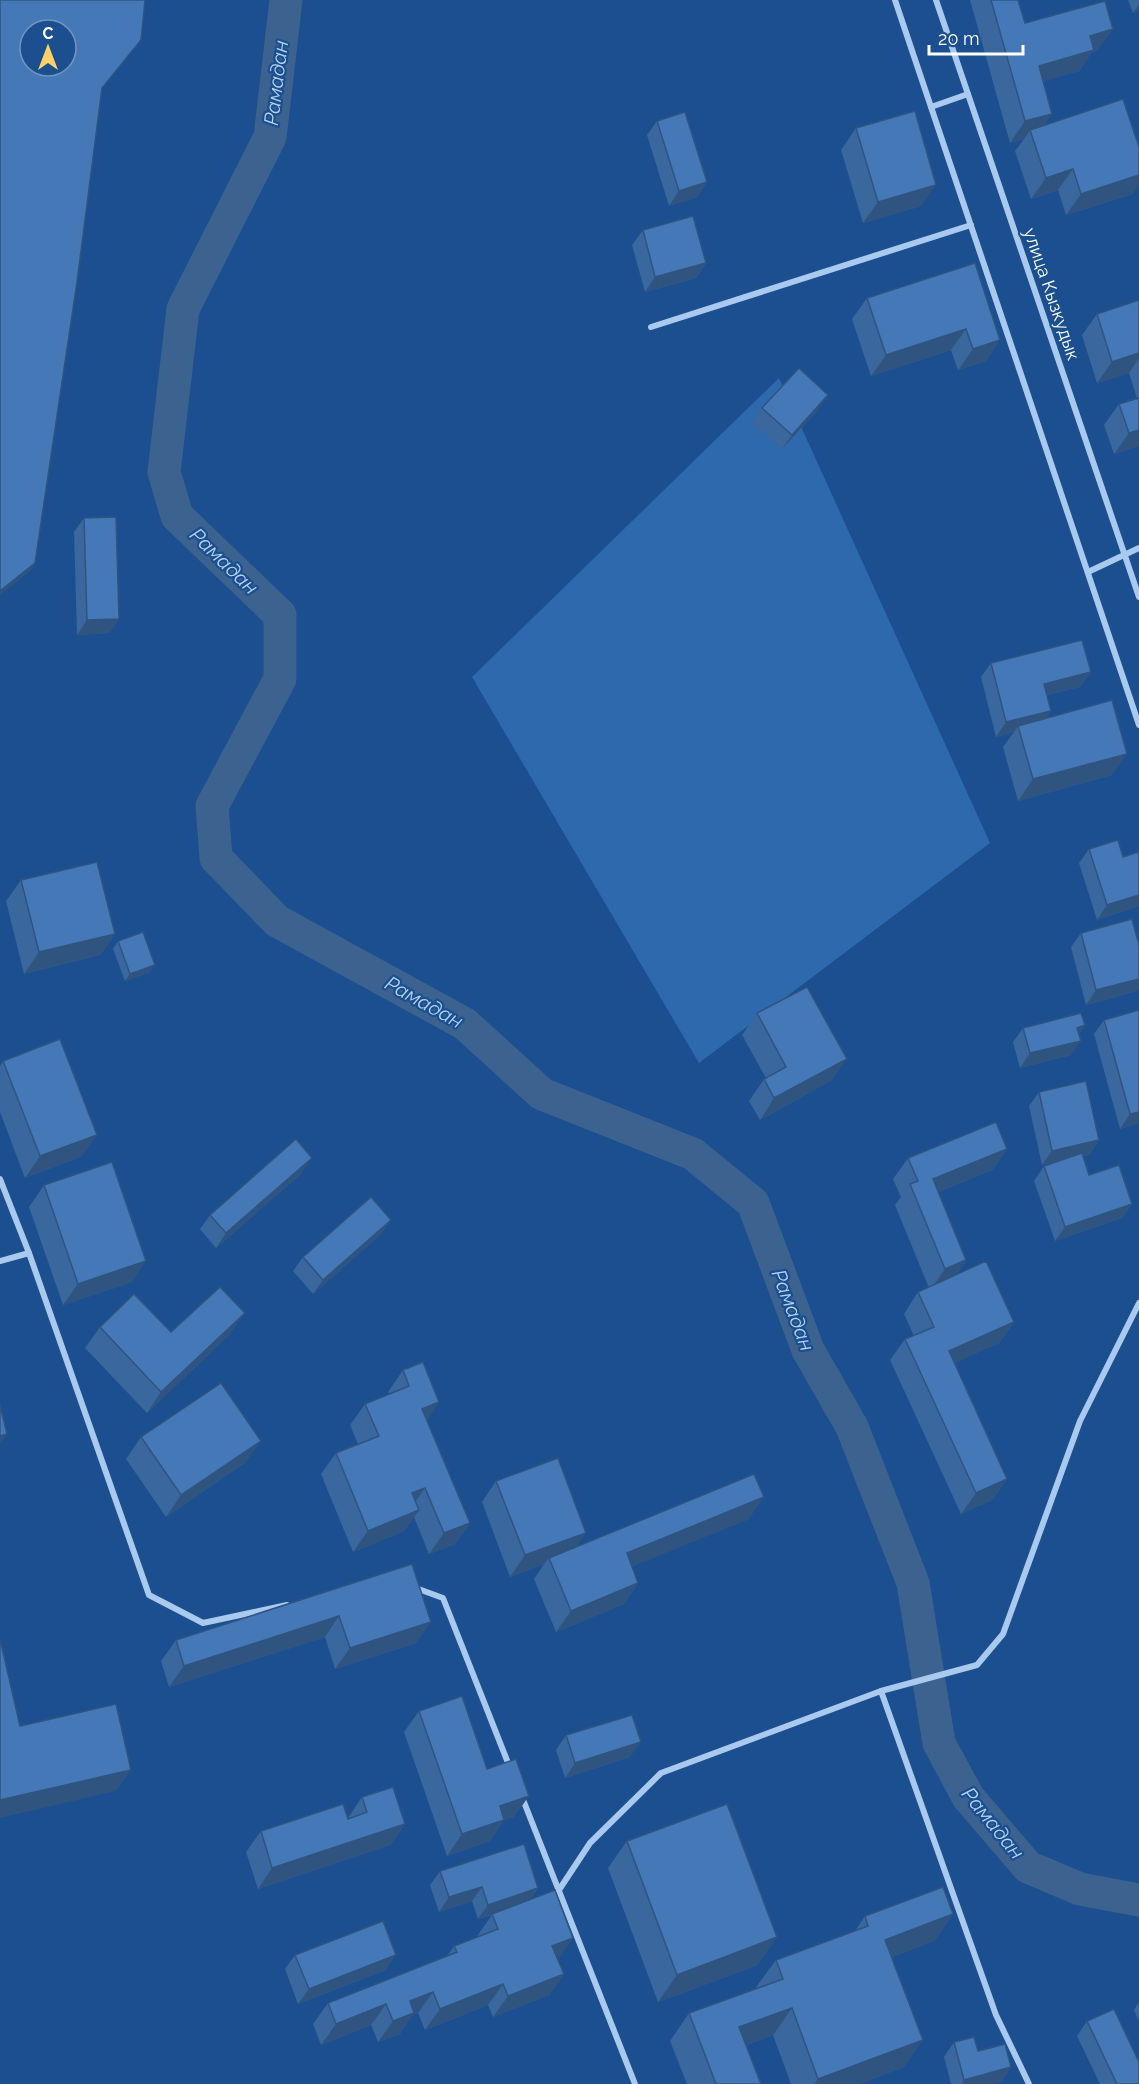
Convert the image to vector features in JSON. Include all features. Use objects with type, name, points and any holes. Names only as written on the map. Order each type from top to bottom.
[{"type":"street","points":[[895,0],[1139,725]]},
{"type":"street","name":"улица Кызкудык","points":[[936,0],[1139,597]]},
{"type":"street","points":[[931,107],[968,94]]},
{"type":"street","points":[[651,327],[971,225]]},
{"type":"street","points":[[1088,572],[1139,548]]},
{"type":"street","points":[[0,1179],[29,1253],[149,1594],[203,1623],[295,1604]]},
{"type":"street","points":[[0,1261],[29,1253]]},
{"type":"street","points":[[559,1890],[590,1843],[660,1773],[881,1691],[977,1665],[1003,1634],[1080,1421],[1139,1303]]},
{"type":"street","points":[[409,1586],[443,1598],[511,1771]]},
{"type":"street","points":[[881,1691],[996,2015],[1029,2084]]},
{"type":"street","points":[[520,1792],[635,2084]]},
{"type":"shaded area","points":[[779,378],[990,843],[699,1063],[472,677]]},
{"type":"building","points":[[0,0],[145,0],[141,40],[102,88],[77,282],[35,563],[0,591]]},
{"type":"building","points":[[991,0],[1018,0],[1025,23],[1105,1],[1113,29],[1090,36],[1094,50],[1039,66],[1052,114],[1025,121]]},
{"type":"building","points":[[1123,99],[1139,147],[1139,175],[1081,194],[1073,169],[1046,178],[1030,130]]},
{"type":"building","points":[[915,111],[936,185],[878,202],[856,128]]},
{"type":"building","points":[[685,112],[707,182],[679,191],[657,121]]},
{"type":"building","points":[[693,216],[706,263],[655,277],[643,230]]},
{"type":"building","points":[[975,263],[1000,340],[973,349],[966,329],[886,355],[867,298]]},
{"type":"building","points":[[1139,300],[1139,353],[1112,362],[1097,314]]},
{"type":"building","points":[[799,368],[828,395],[792,435],[762,408]]},
{"type":"building","points":[[1139,398],[1139,430],[1129,433],[1119,404]]},
{"type":"building","points":[[116,517],[119,619],[87,620],[84,518]]},
{"type":"building","points":[[1082,640],[1091,672],[1044,684],[1051,711],[1006,722],[991,663]]},
{"type":"building","points":[[1112,700],[1127,754],[1033,779],[1018,726]]},
{"type":"building","points":[[1118,840],[1123,857],[1138,852],[1139,895],[1107,905],[1089,849]]},
{"type":"building","points":[[97,862],[115,934],[39,952],[21,880]]},
{"type":"building","points":[[1132,919],[1139,945],[1139,979],[1096,990],[1081,933]]},
{"type":"building","points":[[143,932],[155,965],[130,974],[118,941]]},
{"type":"building","points":[[807,987],[847,1059],[774,1098],[764,1079],[786,1067],[757,1013]]},
{"type":"building","points":[[1139,1010],[1139,1112],[1130,1114],[1104,1020]]},
{"type":"building","points":[[1081,1013],[1085,1025],[1077,1028],[1081,1041],[1030,1053],[1023,1028]]},
{"type":"building","points":[[60,1039],[97,1135],[40,1156],[3,1061]]},
{"type":"building","points":[[1086,1081],[1099,1140],[1052,1151],[1039,1092]]},
{"type":"building","points":[[996,1122],[1007,1149],[933,1179],[966,1260],[945,1269],[910,1184],[918,1181],[908,1158]]},
{"type":"building","points":[[296,1139],[312,1158],[226,1233],[210,1215]]},
{"type":"building","points":[[1082,1153],[1089,1175],[1119,1165],[1132,1204],[1065,1227],[1044,1166]]},
{"type":"building","points":[[112,1162],[146,1261],[78,1284],[44,1185]]},
{"type":"building","points":[[371,1197],[391,1220],[323,1280],[303,1257]]},
{"type":"building","points":[[986,1261],[1014,1322],[949,1351],[1007,1479],[976,1493],[905,1339],[934,1327],[918,1292]]},
{"type":"building","points":[[220,1287],[245,1313],[161,1392],[100,1327],[134,1294],[171,1332]]},
{"type":"building","points":[[423,1362],[439,1402],[422,1409],[470,1523],[444,1533],[425,1488],[412,1493],[419,1510],[368,1531],[336,1453],[379,1436],[365,1404],[409,1386],[403,1370]]},
{"type":"building","points":[[221,1383],[261,1441],[181,1495],[141,1437]]},
{"type":"building","points":[[0,1405],[7,1434],[0,1436]]},
{"type":"building","points":[[558,1458],[586,1533],[525,1555],[496,1481]]},
{"type":"building","points":[[754,1474],[764,1497],[627,1553],[638,1583],[571,1611],[549,1558]]},
{"type":"building","points":[[412,1564],[431,1622],[350,1648],[339,1616],[184,1666],[176,1640]]},
{"type":"building","points":[[0,1639],[20,1726],[116,1704],[131,1770],[0,1800]]},
{"type":"building","points":[[462,1696],[487,1769],[516,1759],[529,1796],[500,1806],[504,1820],[462,1834],[419,1711]]},
{"type":"building","points":[[632,1715],[641,1742],[575,1763],[566,1735]]},
{"type":"building","points":[[393,1787],[405,1824],[272,1868],[261,1831],[343,1804],[348,1819],[367,1812],[362,1797]]},
{"type":"building","points":[[727,1804],[777,1937],[677,1975],[627,1841]]},
{"type":"building","points":[[524,1844],[538,1888],[488,1905],[482,1887],[449,1897],[440,1871]]},
{"type":"building","points":[[943,1887],[953,1914],[885,1940],[923,2040],[818,2079],[792,2008],[739,2027],[761,2084],[716,2084],[689,2013],[783,1979],[776,1960],[868,1926],[865,1916]]},
{"type":"building","points":[[555,1890],[573,1938],[552,1946],[564,1974],[508,1996],[503,1984],[440,2009],[433,1992],[410,2001],[414,2013],[393,2021],[386,2004],[336,2024],[328,2003],[457,1952],[454,1946],[498,1929],[492,1914]]},
{"type":"building","points":[[383,1921],[396,1955],[309,1989],[295,1955]]},
{"type":"building","points":[[1114,2009],[1139,2062],[1139,2084],[1117,2084],[1087,2021]]},
{"type":"building","points":[[974,2037],[978,2051],[1005,2044],[1011,2067],[964,2080],[954,2042]]},
{"type":"waterway","name":"Рамадан","points":[[286,0],[270,137],[183,309],[164,472],[177,516],[280,615],[280,679],[212,806],[216,858],[277,921],[465,1024],[542,1094],[693,1154],[753,1203],[808,1350],[852,1427],[913,1583],[939,1743],[968,1797],[1028,1867],[1080,1889],[1139,1900]]}]
